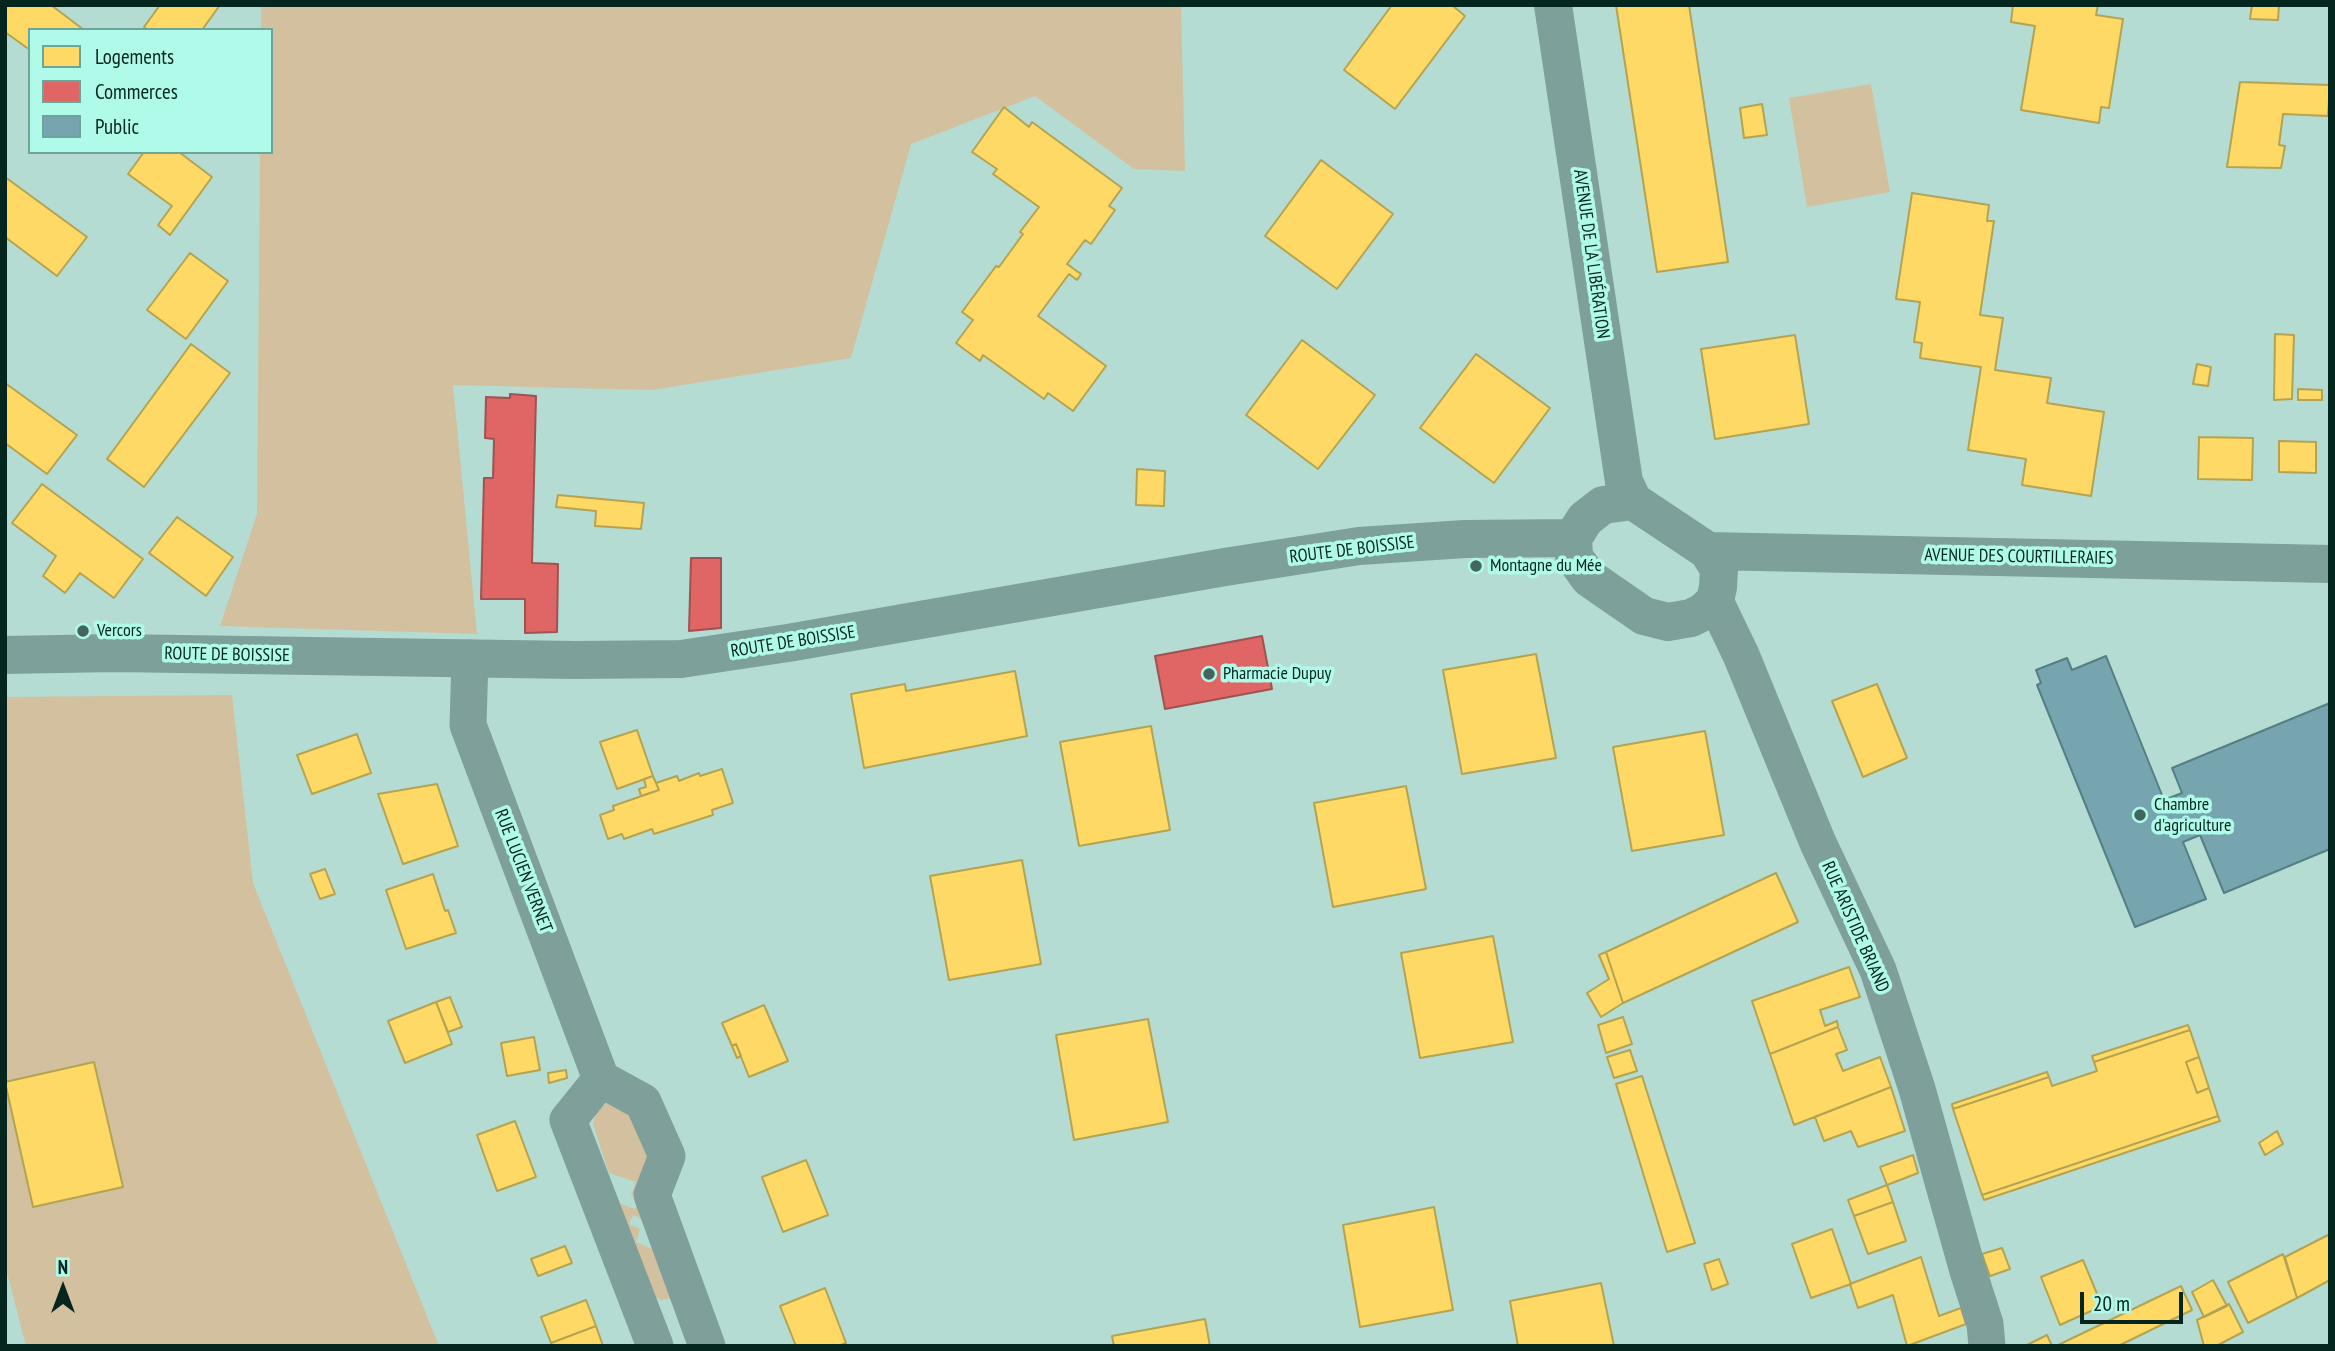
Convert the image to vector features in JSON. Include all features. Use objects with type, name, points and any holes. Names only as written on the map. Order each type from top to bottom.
[{"type":"street","name":"AVENUE DE LA LIBÉRATION","points":[[1553,5],[1624,482],[1633,501]]},
{"type":"street","points":[[1633,501],[1708,551],[1719,569],[1714,601],[1691,618],[1668,622],[1644,615],[1589,578],[1574,557],[1573,538],[1585,519],[1603,505],[1633,501]]},
{"type":"street","name":"ROUTE DE BOISSISE","points":[[5,655],[115,653],[681,659],[1359,546],[1465,539],[1573,538]]},
{"type":"street","name":"AVENUE DES COURTILLERAIES","points":[[1708,551],[2330,564]]},
{"type":"street","name":"RUE ARISTIDE BRIAND","points":[[1714,601],[1741,655],[1818,843],[1878,970],[1917,1089],[1985,1324],[1987,1346]]},
{"type":"street","name":"RUE LUCIEN VERNET","points":[[470,658],[468,725],[601,1079]]},
{"type":"street","points":[[655,1346],[568,1120],[601,1079],[643,1102],[667,1156],[652,1195],[707,1346]]},
{"type":"shaded area","points":[[261,5],[1181,5],[1185,171],[1134,169],[1035,96],[911,144],[851,358],[652,390],[453,385],[477,634],[220,626],[257,514],[260,154],[273,154],[273,28],[261,28]]},
{"type":"shaded area","points":[[1871,84],[1890,192],[1807,207],[1789,98]]},
{"type":"shaded area","points":[[232,695],[253,883],[439,1346],[26,1346],[5,1265],[5,697]]},
{"type":"shaded area","points":[[607,1103],[625,1106],[650,1147],[652,1224],[633,1215],[629,1224],[640,1229],[636,1242],[662,1253],[676,1289],[670,1298],[661,1300],[653,1295],[619,1203],[635,1209],[639,1198],[631,1195],[636,1182],[609,1173],[593,1124],[596,1112]]},
{"type":"building: Logements","points":[[5,5],[51,5],[81,28],[28,28],[28,49],[5,32]]},
{"type":"building: Logements","points":[[160,5],[220,5],[203,28],[144,27]]},
{"type":"building: Logements","points":[[1392,5],[1452,5],[1465,16],[1395,109],[1344,70]]},
{"type":"building: Logements","points":[[1616,5],[1689,5],[1728,262],[1657,272]]},
{"type":"building: Logements","points":[[2013,5],[2098,5],[2096,15],[2123,19],[2109,108],[2101,107],[2099,123],[2021,110],[2035,26],[2011,22]]},
{"type":"building: Logements","points":[[2252,5],[2279,5],[2278,20],[2250,19]]},
{"type":"building: Logements","points":[[2240,82],[2330,85],[2328,116],[2283,114],[2279,145],[2285,146],[2281,168],[2227,167]]},
{"type":"building: Logements","points":[[1762,104],[1767,135],[1744,138],[1740,108]]},
{"type":"building: Logements","points":[[1004,107],[1029,127],[1032,122],[1122,188],[1109,206],[1115,210],[1091,244],[1085,240],[1067,264],[1081,274],[1077,280],[1069,274],[1038,316],[1106,366],[1073,411],[1048,393],[1044,399],[983,355],[980,361],[956,343],[973,320],[962,312],[996,266],[999,267],[1039,207],[993,174],[997,169],[972,152]]},
{"type":"building: Logements","points":[[143,154],[182,154],[212,177],[170,235],[158,225],[172,206],[128,174]]},
{"type":"building: Logements","points":[[1321,160],[1393,214],[1337,289],[1265,236]]},
{"type":"building: Logements","points":[[5,177],[87,237],[57,276],[5,237]]},
{"type":"building: Logements","points":[[1912,193],[1989,205],[1987,221],[1994,221],[1980,315],[2003,318],[1995,370],[2051,378],[2047,403],[2104,412],[2091,496],[2022,485],[2026,459],[1968,450],[1981,367],[1920,358],[1922,343],[1914,342],[1920,302],[1896,299]]},
{"type":"building: Logements","points":[[190,253],[228,281],[186,339],[147,310]]},
{"type":"building: Logements","points":[[2275,334],[2294,335],[2292,399],[2274,400]]},
{"type":"building: Logements","points":[[1795,335],[1809,424],[1715,439],[1701,349]]},
{"type":"building: Logements","points":[[1302,340],[1375,395],[1318,469],[1246,415]]},
{"type":"building: Logements","points":[[191,344],[230,373],[144,487],[107,459]]},
{"type":"building: Logements","points":[[1476,354],[1550,408],[1494,483],[1420,428]]},
{"type":"building: Logements","points":[[2197,364],[2211,367],[2208,386],[2193,384]]},
{"type":"building: Logements","points":[[5,383],[77,435],[47,474],[5,443]]},
{"type":"building: Logements","points":[[2298,389],[2322,390],[2322,400],[2298,400]]},
{"type":"building: Logements","points":[[2199,437],[2253,438],[2252,480],[2198,479]]},
{"type":"building: Logements","points":[[2279,441],[2316,442],[2316,473],[2279,472]]},
{"type":"building: Logements","points":[[1137,469],[1165,471],[1164,506],[1136,505]]},
{"type":"building: Logements","points":[[42,484],[143,559],[114,598],[80,573],[65,593],[43,576],[56,556],[12,523]]},
{"type":"building: Logements","points":[[558,495],[644,503],[641,529],[595,526],[596,511],[556,507]]},
{"type":"building: Logements","points":[[177,517],[233,557],[206,596],[149,553]]},
{"type":"building: Logements","points":[[1536,654],[1556,758],[1462,774],[1443,670]]},
{"type":"building: Logements","points":[[1015,671],[1027,736],[864,768],[851,694],[905,684],[906,691]]},
{"type":"building: Logements","points":[[1877,684],[1907,758],[1863,777],[1832,701]]},
{"type":"building: Logements","points":[[1151,726],[1170,830],[1079,846],[1060,742]]},
{"type":"building: Logements","points":[[637,730],[653,776],[617,789],[600,742]]},
{"type":"building: Logements","points":[[1705,731],[1724,835],[1632,851],[1613,747]]},
{"type":"building: Logements","points":[[357,734],[371,773],[312,794],[297,755]]},
{"type":"building: Logements","points":[[722,769],[733,803],[712,810],[713,815],[654,834],[652,829],[624,839],[622,834],[608,839],[600,815],[614,810],[613,806],[659,790],[656,783],[677,776],[679,781],[699,773],[700,776]]},
{"type":"building: Logements","points":[[653,776],[659,790],[641,796],[639,789],[646,787],[644,779]]},
{"type":"building: Logements","points":[[437,784],[458,846],[403,864],[378,794]]},
{"type":"building: Logements","points":[[1406,786],[1426,889],[1333,907],[1314,803]]},
{"type":"building: Logements","points":[[1022,860],[1041,964],[949,980],[930,876]]},
{"type":"building: Logements","points":[[325,869],[335,894],[320,899],[310,874]]},
{"type":"building: Logements","points":[[1776,873],[1798,922],[1623,1003],[1606,952]]},
{"type":"building: Logements","points":[[433,874],[445,911],[448,910],[456,933],[406,949],[386,890]]},
{"type":"building: Logements","points":[[1493,936],[1513,1042],[1420,1058],[1401,953]]},
{"type":"building: Logements","points":[[1606,952],[1623,1003],[1601,1017],[1587,993],[1609,979],[1599,955]]},
{"type":"building: Logements","points":[[1849,967],[1860,997],[1820,1010],[1825,1026],[1837,1021],[1838,1027],[1770,1054],[1752,1001]]},
{"type":"building: Logements","points":[[450,997],[462,1027],[448,1032],[436,1002]]},
{"type":"building: Logements","points":[[436,1002],[452,1044],[405,1063],[388,1021]]},
{"type":"building: Logements","points":[[764,1005],[788,1061],[749,1077],[736,1044],[732,1046],[722,1023]]},
{"type":"building: Logements","points":[[1623,1017],[1632,1044],[1606,1053],[1598,1025]]},
{"type":"building: Logements","points":[[1148,1019],[1168,1122],[1074,1140],[1056,1035]]},
{"type":"building: Logements","points":[[2188,1025],[2190,1030],[2094,1062],[2092,1056]]},
{"type":"building: Logements","points":[[1838,1027],[1847,1050],[1836,1054],[1843,1071],[1880,1057],[1891,1087],[1794,1125],[1770,1054]]},
{"type":"building: Logements","points":[[2190,1030],[2199,1057],[2186,1062],[2197,1093],[2209,1088],[2218,1116],[1982,1195],[1953,1109],[2049,1077],[2052,1086],[2097,1071],[2094,1062]]},
{"type":"building: Logements","points":[[534,1037],[540,1070],[507,1076],[501,1043]]},
{"type":"building: Logements","points":[[736,1044],[741,1056],[737,1058],[732,1046]]},
{"type":"building: Logements","points":[[1630,1050],[1637,1071],[1614,1078],[1607,1057]]},
{"type":"building: Logements","points":[[2199,1057],[2209,1088],[2197,1093],[2186,1062]]},
{"type":"building: Logements","points":[[94,1062],[123,1187],[33,1207],[5,1082]]},
{"type":"building: Logements","points":[[566,1070],[567,1078],[549,1083],[548,1073]]},
{"type":"building: Logements","points":[[2047,1072],[2049,1077],[1953,1109],[1952,1104]]},
{"type":"building: Logements","points":[[1642,1076],[1695,1243],[1667,1252],[1616,1084]]},
{"type":"building: Logements","points":[[1891,1087],[1905,1131],[1858,1147],[1851,1131],[1824,1141],[1815,1117]]},
{"type":"building: Logements","points":[[2218,1116],[2220,1121],[1984,1200],[1982,1195]]},
{"type":"building: Logements","points":[[515,1121],[536,1177],[497,1191],[477,1135]]},
{"type":"building: Logements","points":[[2277,1131],[2283,1144],[2265,1155],[2259,1143]]},
{"type":"building: Logements","points":[[1913,1155],[1918,1173],[1887,1185],[1880,1167]]},
{"type":"building: Logements","points":[[806,1160],[828,1215],[783,1232],[762,1177]]},
{"type":"building: Logements","points":[[1887,1185],[1893,1202],[1854,1216],[1848,1200]]},
{"type":"building: Logements","points":[[1893,1202],[1906,1241],[1868,1254],[1854,1216]]},
{"type":"building: Logements","points":[[1434,1207],[1453,1310],[1360,1327],[1343,1225]]},
{"type":"building: Logements","points":[[1832,1229],[1851,1284],[1811,1298],[1792,1244]]},
{"type":"building: Logements","points":[[2330,1234],[2330,1280],[2297,1298],[2285,1257]]},
{"type":"building: Logements","points":[[565,1246],[572,1263],[538,1276],[531,1259]]},
{"type":"building: Logements","points":[[2002,1248],[2010,1269],[1990,1276],[1982,1254]]},
{"type":"building: Logements","points":[[2283,1254],[2297,1298],[2248,1323],[2228,1282]]},
{"type":"building: Logements","points":[[1921,1257],[1939,1316],[1961,1308],[1966,1324],[1907,1346],[1893,1295],[1858,1308],[1850,1284]]},
{"type":"building: Logements","points":[[1719,1259],[1728,1284],[1712,1290],[1704,1264]]},
{"type":"building: Logements","points":[[2083,1260],[2102,1306],[2060,1325],[2041,1277]]},
{"type":"building: Logements","points":[[2213,1280],[2227,1306],[2204,1317],[2192,1292]]},
{"type":"building: Logements","points":[[1601,1283],[1614,1346],[1518,1346],[1510,1301]]},
{"type":"building: Logements","points":[[2181,1286],[2192,1310],[2118,1346],[2056,1346]]},
{"type":"building: Logements","points":[[825,1288],[846,1343],[838,1346],[796,1346],[780,1306]]},
{"type":"building: Logements","points":[[586,1300],[596,1326],[551,1343],[541,1317]]},
{"type":"building: Logements","points":[[2229,1304],[2243,1332],[2216,1346],[2204,1346],[2197,1320]]},
{"type":"building: Logements","points":[[1205,1319],[1210,1346],[1114,1346],[1112,1336]]},
{"type":"building: Logements","points":[[596,1326],[603,1346],[552,1346],[551,1343]]},
{"type":"building: Logements","points":[[2047,1335],[2052,1346],[2025,1346]]},
{"type":"building: Commerces","points":[[510,394],[536,396],[532,563],[558,564],[557,632],[525,633],[525,599],[481,599],[484,478],[493,478],[494,439],[485,438],[486,397],[510,398]]},
{"type":"building: Commerces","points":[[691,558],[721,558],[721,628],[689,631]]},
{"type":"building: Commerces","points":[[1262,636],[1272,689],[1165,709],[1155,656]]},
{"type":"building: Public","points":[[2106,656],[2164,800],[2182,793],[2172,768],[2330,703],[2330,849],[2224,893],[2200,835],[2183,842],[2206,899],[2135,927],[2037,685],[2041,683],[2036,670],[2067,658],[2072,670]]},
{"type":"place","name":"Montagne du Mée","points":[[1476,566]]},
{"type":"place","name":"Vercors","points":[[83,631]]},
{"type":"place","name":"Pharmacie Dupuy","points":[[1209,674]]},
{"type":"place","name":"Chambre d'agriculture","points":[[2140,815]]}]
